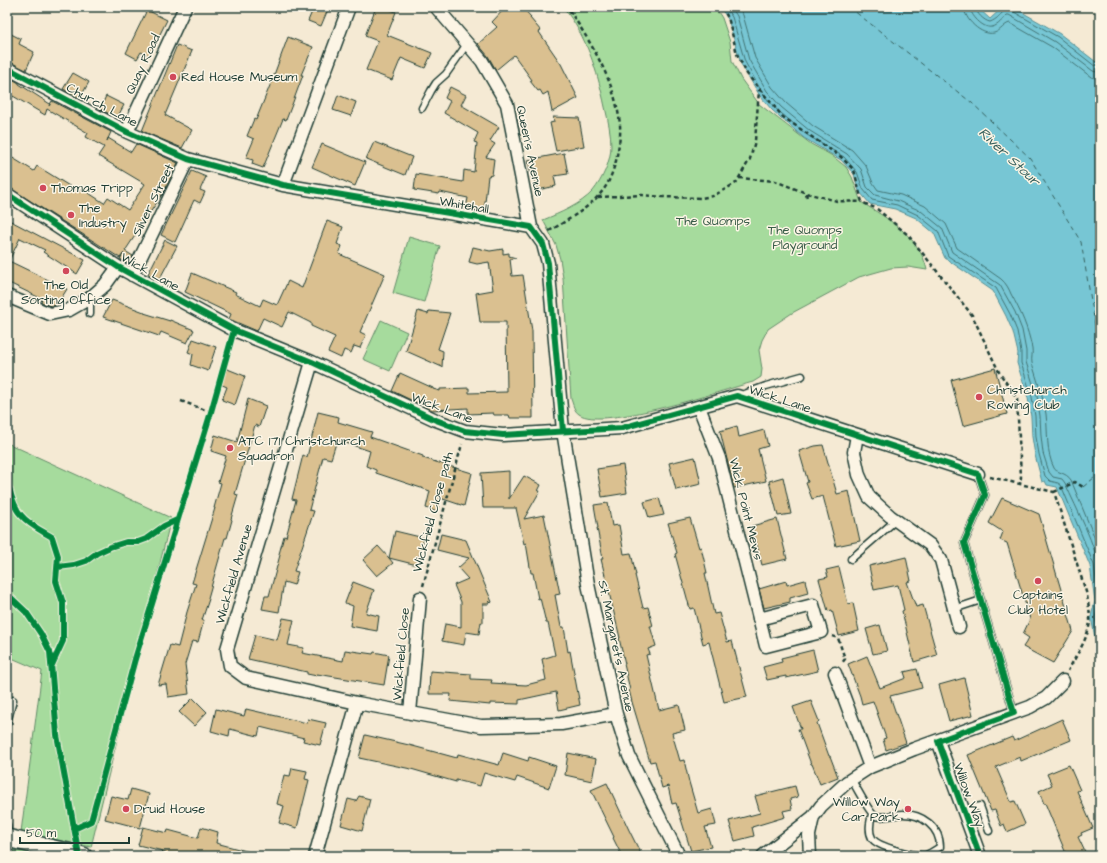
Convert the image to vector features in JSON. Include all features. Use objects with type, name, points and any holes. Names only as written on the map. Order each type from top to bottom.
[{"type":"street","name":"Quay Road","points":[[127,132],[185,7]]},
{"type":"street","points":[[283,185],[349,7]]},
{"type":"street","name":"Queen's Avenue","points":[[436,7],[482,61],[507,104],[535,232]]},
{"type":"street","name":"Church Lane","points":[[7,68],[127,132],[188,159]]},
{"type":"street","name":"Whitehall","points":[[188,159],[283,185],[535,232]]},
{"type":"street","name":"Silver Street","points":[[132,275],[188,159]]},
{"type":"street","name":"Wick Lane","points":[[7,194],[118,267],[234,330],[312,362],[436,420],[465,431],[503,434],[622,428],[699,408],[737,396],[978,474]]},
{"type":"street","points":[[535,232],[543,244],[548,263],[563,431]]},
{"type":"street","points":[[7,296],[50,314],[69,310],[90,298],[105,285],[118,267]]},
{"type":"street","name":"Wickfield Avenue","points":[[312,362],[227,649],[230,666],[246,678],[356,703],[481,726],[561,724],[616,714]]},
{"type":"street","name":"Wick Point Mews","points":[[699,408],[719,458],[766,646],[821,632]]},
{"type":"street","name":"St. Margaret's Avenue","points":[[563,431],[588,584],[616,714],[630,756],[679,856]]},
{"type":"street","points":[[857,435],[854,452],[859,475],[869,497],[896,520],[930,545],[937,555],[940,560],[959,627]]},
{"type":"street","name":"Wickfield Close","points":[[410,713],[420,598]]},
{"type":"street","points":[[759,619],[813,605],[821,632]]},
{"type":"street","points":[[835,673],[870,767]]},
{"type":"street","points":[[763,856],[814,817],[831,796],[851,779],[870,767],[914,749],[1030,707],[1046,698],[1063,681]]},
{"type":"street","points":[[315,856],[356,703]]},
{"type":"street","name":"Willow Way","points":[[938,741],[980,856]]},
{"type":"street","points":[[810,856],[808,835],[814,817]]},
{"type":"street","points":[[8,834],[83,856]]},
{"type":"lane","points":[[422,108],[431,90],[450,70],[467,44]]},
{"type":"lane","points":[[90,298],[90,314]]},
{"type":"lane","points":[[737,396],[802,376]]},
{"type":"lane","points":[[978,474],[985,495],[964,543],[1014,713]]},
{"type":"lane","points":[[851,559],[896,520]]},
{"type":"lane","points":[[954,609],[981,600]]},
{"type":"lane","points":[[7,723],[13,700]]},
{"type":"lane","points":[[851,779],[872,814],[879,817],[903,814],[913,815],[929,822],[936,831],[940,840],[940,847],[925,855],[906,853],[875,843],[869,829],[872,814]]},
{"type":"lane","points":[[963,811],[980,806],[989,831]]},
{"type":"path","points":[[535,232],[578,213],[598,197],[606,187],[620,144],[620,125],[614,98],[604,70],[589,40],[567,7]]},
{"type":"path","points":[[723,7],[729,21],[737,54],[747,74],[783,117],[841,157],[854,170],[862,202]]},
{"type":"path","points":[[598,197],[642,195],[701,198],[713,196],[736,183],[750,159],[755,141],[759,89]]},
{"type":"path","points":[[739,178],[774,181],[806,193],[837,200],[862,202],[877,209],[908,235],[972,315],[999,372],[1017,399],[1021,478],[1020,485]]},
{"type":"path","points":[[806,193],[807,198]]},
{"type":"path","points":[[181,401],[210,412]]},
{"type":"path","points":[[208,419],[213,404]]},
{"type":"path","points":[[978,474],[1054,492],[1075,482],[1083,487]]},
{"type":"path","points":[[1054,492],[1087,595],[1090,621],[1088,634],[1063,681]]},
{"type":"path","points":[[821,632],[838,638],[845,659],[835,673]]},
{"type":"green space","name":"The Quomps","points":[[563,7],[715,7],[722,18],[730,42],[732,61],[741,79],[759,104],[811,144],[831,155],[846,167],[852,177],[861,202],[892,222],[910,238],[918,247],[927,270],[908,267],[891,268],[859,277],[792,313],[768,329],[759,350],[762,369],[761,377],[753,382],[691,400],[636,413],[612,417],[592,418],[577,413],[571,399],[563,278],[560,259],[556,245],[543,220],[576,204],[593,191],[603,176],[608,164],[611,152],[611,141],[602,93],[595,67],[579,30]]},
{"type":"green space","points":[[409,237],[440,246],[424,302],[393,293]]},
{"type":"green space","points":[[381,320],[407,332],[390,371],[363,359]]},
{"type":"green space","points":[[7,443],[171,518],[91,847],[21,832],[42,671],[7,656]]},
{"type":"green space","points":[[7,838],[83,856],[7,856]]},
{"type":"water","name":"River Stour","points":[[720,7],[977,7],[990,19],[1003,7],[1013,7],[1060,34],[1100,65],[1100,663],[1091,617],[1095,601],[1090,566],[1057,487],[1047,485],[1045,481],[1042,482],[1032,437],[1028,398],[1017,363],[1018,353],[1013,332],[993,291],[945,258],[934,233],[916,218],[895,209],[870,204],[859,191],[854,174],[841,160],[804,138],[772,110],[760,96],[741,64],[728,19]]},
{"type":"building","points":[[314,7],[329,7],[321,26],[308,21]]},
{"type":"building","points":[[376,7],[384,7],[396,12],[387,35],[432,53],[425,68],[401,58],[392,80],[366,70],[378,41],[365,36]]},
{"type":"building","points":[[506,7],[522,7],[531,17],[530,18],[541,31],[539,32],[561,64],[578,98],[552,112],[548,92],[543,95],[540,90],[538,91],[514,55],[496,70],[488,56],[478,44],[497,27],[492,22]]},
{"type":"building","points":[[147,10],[167,20],[149,56],[141,52],[137,59],[126,53]]},
{"type":"building","points":[[7,32],[21,39],[19,44],[34,52],[26,70],[7,61]]},
{"type":"building","points":[[288,37],[313,47],[301,75],[303,75],[286,120],[283,119],[263,168],[252,164],[253,160],[246,158],[254,139],[247,136],[254,119],[256,120]]},
{"type":"building","points":[[177,45],[192,51],[165,115],[192,130],[182,148],[142,131]]},
{"type":"building","points":[[73,73],[89,82],[80,98],[63,89]]},
{"type":"building","points":[[7,76],[50,104],[49,106],[52,101],[111,132],[108,138],[131,152],[136,144],[178,163],[163,193],[125,251],[133,256],[129,264],[120,259],[124,253],[120,258],[7,186],[7,163],[11,157],[34,171],[37,166],[79,192],[81,188],[104,203],[108,197],[128,210],[145,184],[98,156],[104,147],[86,137],[88,133],[47,109],[45,115],[13,96],[7,109]]},
{"type":"building","points":[[450,87],[466,95],[461,105],[499,127],[490,141],[495,144],[486,157],[494,159],[492,175],[488,176],[484,211],[466,208],[468,198],[440,192],[439,194],[414,190],[416,174],[463,182],[464,170],[474,172],[477,143],[474,142],[478,133],[444,113],[450,101],[445,98]]},
{"type":"building","points":[[338,95],[356,102],[351,116],[333,110]]},
{"type":"building","points":[[106,96],[124,105],[117,118],[100,109]]},
{"type":"building","points":[[553,117],[579,118],[584,146],[556,151],[550,123],[554,122]]},
{"type":"building","points":[[374,142],[412,157],[405,175],[366,159]]},
{"type":"building","points":[[322,144],[365,162],[355,186],[312,167]]},
{"type":"building","points":[[564,153],[568,174],[554,176],[556,186],[538,190],[534,178],[532,179],[528,160]]},
{"type":"building","points":[[192,171],[206,177],[200,190],[205,192],[200,203],[194,200],[175,242],[161,235]]},
{"type":"building","name":"The Old Sorting Office","points":[[7,219],[85,260],[77,274],[43,252],[45,250],[20,238],[9,261],[67,289],[57,305],[51,306],[41,302],[42,299],[7,282]]},
{"type":"building","points":[[327,221],[343,227],[337,244],[342,246],[339,254],[385,274],[360,332],[366,335],[360,348],[354,346],[351,353],[344,350],[341,358],[328,352],[335,337],[311,326],[311,323],[289,312],[282,327],[263,318],[257,331],[229,319],[231,314],[185,292],[192,273],[236,292],[235,294],[260,306],[263,299],[277,305],[288,281],[302,288]]},
{"type":"building","points":[[165,240],[177,246],[159,280],[148,274]]},
{"type":"building","points":[[473,247],[490,251],[503,249],[503,254],[509,253],[509,256],[516,258],[510,259],[512,276],[523,275],[532,331],[533,418],[510,418],[509,415],[494,415],[493,413],[468,414],[468,408],[432,410],[392,391],[400,373],[440,391],[440,389],[469,388],[469,393],[507,392],[506,322],[480,322],[476,293],[493,290],[489,262],[477,264],[469,262]]},
{"type":"building","points":[[112,300],[144,313],[170,320],[194,330],[187,343],[161,332],[159,336],[103,317]]},
{"type":"building","points":[[418,311],[428,314],[429,311],[450,313],[438,349],[443,351],[442,367],[406,351]]},
{"type":"building","points":[[193,339],[216,347],[208,371],[191,365],[193,354],[188,352]]},
{"type":"building","points":[[225,368],[245,376],[235,405],[222,400],[227,387],[220,384]]},
{"type":"building","name":"Christchurch Rowing Club","points":[[995,368],[1007,414],[963,426],[951,380]]},
{"type":"building","points":[[248,399],[266,406],[259,427],[255,425],[235,494],[238,495],[231,519],[232,520],[227,538],[225,538],[208,598],[198,642],[192,641],[185,664],[189,694],[168,697],[166,684],[158,685],[170,645],[178,647],[196,584],[192,583],[215,508],[221,483],[218,482],[226,456],[211,451],[215,435],[237,442]]},
{"type":"building","points":[[318,412],[339,417],[338,422],[372,432],[370,437],[423,456],[423,458],[472,473],[464,506],[440,498],[437,512],[426,508],[430,491],[376,473],[376,470],[366,466],[370,451],[337,440],[331,459],[323,457],[309,510],[314,511],[294,571],[298,572],[294,585],[284,582],[279,612],[262,609],[265,596],[269,596],[284,536],[286,537],[296,500],[292,499],[303,455],[307,457]]},
{"type":"building","points":[[737,426],[739,437],[764,430],[768,446],[758,449],[766,481],[734,488],[720,431]]},
{"type":"building","points":[[823,445],[837,494],[849,491],[860,541],[836,546],[823,496],[812,499],[806,483],[808,482],[799,451]]},
{"type":"building","points":[[695,457],[701,484],[676,490],[669,463]]},
{"type":"building","points":[[623,465],[627,493],[602,497],[597,469]]},
{"type":"building","points":[[509,471],[509,499],[524,476],[541,485],[538,491],[540,491],[524,519],[544,515],[560,594],[555,595],[561,627],[564,627],[568,652],[570,651],[580,705],[559,710],[556,692],[519,700],[519,704],[490,703],[490,705],[450,701],[451,694],[429,694],[430,671],[471,674],[471,679],[492,680],[491,683],[526,685],[546,680],[542,659],[555,655],[548,623],[546,623],[540,598],[538,599],[533,573],[531,573],[526,543],[524,544],[516,508],[483,508],[481,473]]},
{"type":"building","points":[[783,477],[791,514],[778,516],[769,481]]},
{"type":"building","points":[[659,498],[664,515],[649,518],[644,502]]},
{"type":"building","name":"Captains Club Hotel","points":[[1002,498],[1039,514],[1073,631],[1053,663],[1023,647],[1029,638],[1023,634],[1030,619],[1007,543],[1000,540],[1003,532],[989,523]]},
{"type":"building","points":[[608,503],[612,526],[619,525],[624,554],[631,553],[643,608],[648,607],[653,626],[650,626],[656,646],[648,649],[650,654],[646,655],[659,710],[679,705],[685,730],[672,733],[680,761],[684,760],[698,813],[712,809],[716,825],[705,827],[711,847],[691,851],[676,803],[672,804],[668,786],[662,788],[655,761],[650,762],[632,702],[620,638],[601,559],[603,559],[594,505]]},
{"type":"building","points":[[690,518],[699,548],[701,547],[714,614],[719,613],[727,642],[732,641],[747,697],[724,702],[709,642],[703,644],[694,608],[690,609],[675,554],[677,553],[668,523]]},
{"type":"building","points":[[777,519],[787,559],[762,565],[752,526]]},
{"type":"building","points":[[395,531],[424,538],[417,565],[389,558]]},
{"type":"building","points":[[441,534],[466,540],[492,602],[491,603],[489,601],[489,604],[483,604],[483,623],[481,622],[479,634],[466,632],[464,645],[442,641],[445,624],[461,627],[461,602],[454,585],[468,579],[458,568],[469,558],[437,550]]},
{"type":"building","points":[[378,546],[393,563],[377,576],[363,560]]},
{"type":"building","points":[[906,557],[911,581],[907,582],[916,607],[923,605],[937,655],[914,662],[902,611],[904,610],[898,585],[874,590],[869,566]]},
{"type":"building","points":[[839,567],[848,604],[853,603],[859,631],[839,636],[832,610],[828,611],[819,579],[828,577],[826,570]]},
{"type":"building","points":[[805,580],[808,593],[790,598],[790,602],[764,608],[759,589],[786,581],[787,585]]},
{"type":"building","points":[[353,582],[374,590],[366,613],[379,616],[377,631],[350,626],[353,606],[345,603]]},
{"type":"building","points":[[283,618],[294,620],[288,645],[304,648],[302,653],[343,661],[345,650],[373,654],[374,652],[389,655],[384,685],[317,674],[317,676],[307,674],[307,672],[248,659],[255,635],[277,640]]},
{"type":"building","points":[[880,625],[887,651],[873,654],[866,629]]},
{"type":"building","points":[[813,650],[818,671],[786,678],[786,676],[767,680],[763,667],[782,662],[781,658]]},
{"type":"building","points":[[867,656],[880,688],[906,678],[904,672],[917,669],[922,688],[890,696],[906,743],[886,750],[883,739],[886,738],[873,701],[862,704],[848,664]]},
{"type":"building","points":[[964,678],[973,715],[949,721],[939,685]]},
{"type":"building","points":[[193,698],[207,712],[194,726],[179,712]]},
{"type":"building","points":[[811,701],[819,721],[817,723],[838,777],[820,784],[798,729],[801,729],[793,707]]},
{"type":"building","points":[[216,709],[244,716],[246,709],[307,723],[308,719],[326,723],[320,745],[303,741],[304,738],[260,727],[258,736],[230,729],[229,736],[211,731]]},
{"type":"building","points":[[1062,719],[1071,740],[1021,761],[1020,757],[996,767],[1011,802],[1015,801],[1025,824],[1007,832],[1004,824],[1001,826],[995,810],[991,811],[968,755],[1012,737],[1014,741]]},
{"type":"building","points":[[365,735],[457,758],[458,754],[499,765],[503,753],[528,761],[529,757],[556,766],[549,788],[517,777],[515,782],[484,773],[480,786],[456,780],[456,782],[411,769],[359,758]]},
{"type":"building","points":[[568,753],[596,759],[592,781],[565,775]]},
{"type":"building","points":[[1069,765],[1080,790],[1077,791],[1093,828],[1081,833],[1082,835],[1078,837],[1087,856],[1067,856],[1039,791],[1052,785],[1047,774]]},
{"type":"building","points":[[292,768],[307,771],[305,779],[309,780],[297,828],[279,823],[284,806],[277,804],[284,775],[290,776]]},
{"type":"building","points":[[607,783],[642,856],[622,856],[613,838],[614,837],[591,790]]},
{"type":"building","points":[[795,786],[798,797],[790,799],[792,809],[783,811],[785,817],[752,827],[754,836],[735,841],[729,821],[760,813],[755,796]]},
{"type":"building","name":"Druid House","points":[[131,789],[149,794],[140,828],[105,819],[111,796],[128,800]]},
{"type":"building","points":[[359,796],[370,799],[362,831],[341,825],[348,799],[356,801]]},
{"type":"building","points":[[143,827],[167,833],[168,830],[198,838],[201,827],[218,832],[216,843],[250,852],[249,856],[176,856],[138,845]]},
{"type":"ferry route","points":[[849,7],[972,103],[1030,158],[1081,242],[1100,353]]},
{"type":"ferry route","points":[[1083,487],[1100,473]]},
{"type":"cycle path","points":[[7,68],[127,132],[188,159],[283,185],[531,227],[543,244],[548,263],[563,431]]},
{"type":"cycle path","points":[[7,194],[118,267],[234,330],[312,362],[436,420],[465,431],[503,435],[622,428],[737,396],[978,474],[985,495],[964,543],[1014,713],[938,741],[980,856]]},
{"type":"cycle path","points":[[74,829],[91,821],[135,659],[211,412],[234,330]]},
{"type":"cycle path","points":[[7,481],[12,499],[18,512],[32,525],[52,537],[58,556],[56,581],[63,603],[63,641],[52,665]]},
{"type":"cycle path","points":[[58,567],[74,565],[86,561],[97,553],[110,547],[126,542],[138,542],[146,539],[164,526],[177,520]]},
{"type":"cycle path","points":[[7,594],[26,612],[41,634],[50,652],[57,735],[79,855]]},
{"type":"place","name":"Red House Museum","points":[[173,77]]},
{"type":"place","name":"Thomas Tripp","points":[[43,188]]},
{"type":"place","name":"The Industry","points":[[71,215]]},
{"type":"place","name":"The Old Sorting Office","points":[[66,271]]},
{"type":"place","name":"Christchurch Rowing Club","points":[[979,397]]},
{"type":"place","name":"ATC 171 Christchurch Squadron","points":[[230,448]]},
{"type":"place","name":"Captains Club Hotel","points":[[1038,581]]},
{"type":"place","name":"Druid House","points":[[126,809]]},
{"type":"place","name":"Willow Way Car Park","points":[[908,809]]},
{"type":"park label","name":"The Quomps Playground","points":[[805,238]]}]
